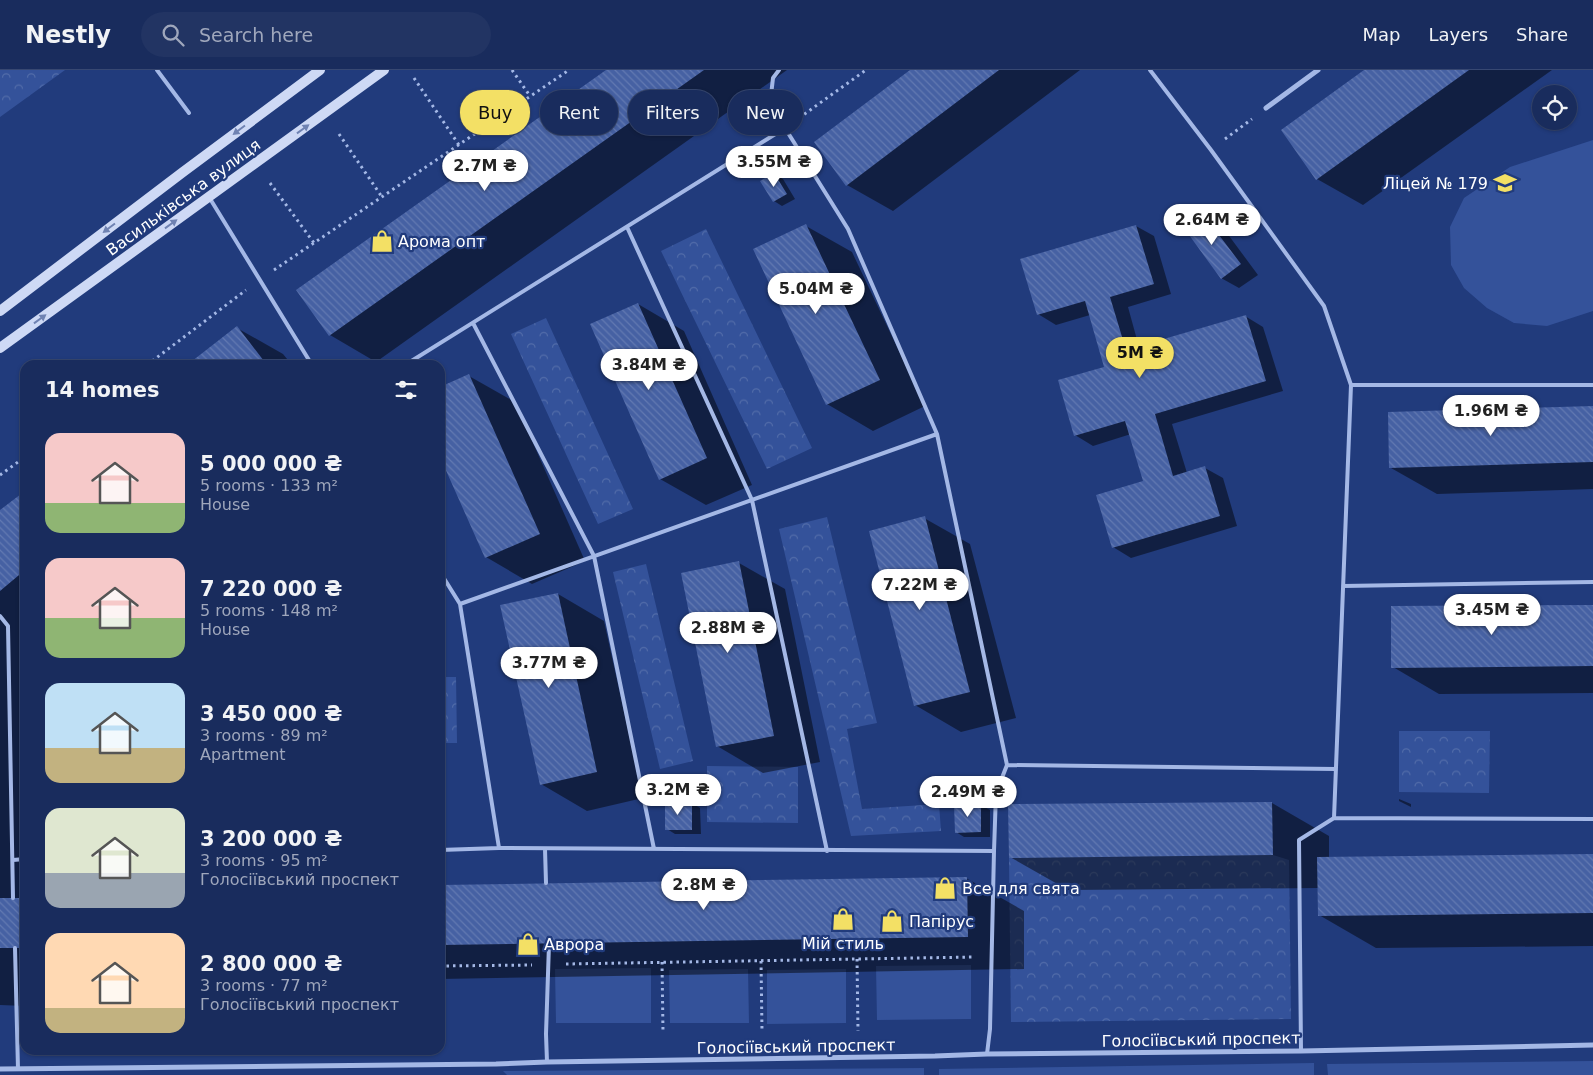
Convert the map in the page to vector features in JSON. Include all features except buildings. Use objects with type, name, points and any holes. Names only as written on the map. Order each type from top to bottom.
[{"type":"main road","name":"Васильківська вулиця","points":[[0,311],[320,70]]},
{"type":"main road","name":"Васильківська вулиця","points":[[0,348],[384,70]]},
{"type":"street","points":[[1266,108],[1318,70]]},
{"type":"street","name":"Голосіївський проспект","points":[[0,1068],[496,1064],[1593,1045]]},
{"type":"lane","points":[[157,70],[189,113]]},
{"type":"lane","points":[[772,90],[773,78],[779,70]]},
{"type":"lane","points":[[1150,70],[1324,306],[1351,385],[1334,818]]},
{"type":"lane","points":[[413,360],[774,135]]},
{"type":"lane","points":[[789,135],[848,229],[937,434],[1007,765],[996,793],[990,1029],[987,1054]]},
{"type":"lane","points":[[210,197],[309,360]]},
{"type":"lane","points":[[626,227],[752,500],[827,851]]},
{"type":"lane","points":[[473,323],[594,556],[654,849]]},
{"type":"lane","points":[[1351,385],[1593,385]]},
{"type":"lane","points":[[460,604],[937,434]]},
{"type":"lane","points":[[445,580],[460,604],[499,848]]},
{"type":"lane","points":[[1343,586],[1593,582]]},
{"type":"lane","points":[[0,616],[8,626],[13,898]]},
{"type":"lane","points":[[1007,765],[1336,769]]},
{"type":"lane","points":[[1301,1051],[1299,840],[1334,818],[1593,819]]},
{"type":"lane","points":[[445,850],[499,848],[994,851]]},
{"type":"lane","points":[[545,849],[546,883]]},
{"type":"lane","points":[[13,860],[20,859]]},
{"type":"lane","points":[[547,1062],[549,944]]},
{"type":"lane","points":[[15,948],[18,1069]]},
{"type":"path","points":[[512,70],[526,90]]},
{"type":"path","points":[[530,96],[569,70]]},
{"type":"path","points":[[803,115],[866,70]]},
{"type":"path","points":[[414,78],[459,145]]},
{"type":"path","points":[[1210,150],[1266,108]]},
{"type":"path","points":[[338,134],[382,197]]},
{"type":"path","points":[[154,360],[260,280],[473,135]]},
{"type":"path","points":[[270,183],[314,243]]},
{"type":"path","points":[[0,476],[20,461]]},
{"type":"path","points":[[445,966],[992,957]]},
{"type":"path","points":[[857,959],[858,1031]]},
{"type":"path","points":[[761,961],[762,1031]]},
{"type":"path","points":[[662,962],[663,1032]]},
{"type":"green space","points":[[0,70],[65,70],[0,117]]},
{"type":"green space","points":[[1593,140],[1593,311],[1547,326],[1514,323],[1487,308],[1464,288],[1451,265],[1450,227],[1464,198],[1510,167]]},
{"type":"green space","points":[[706,229],[812,448],[767,469],[661,251]]},
{"type":"green space","points":[[546,318],[633,509],[598,524],[511,334]]},
{"type":"green space","points":[[827,517],[877,723],[847,729],[862,809],[939,804],[941,831],[851,836],[779,529]]},
{"type":"green space","points":[[646,564],[693,761],[660,769],[613,572]]},
{"type":"green space","points":[[445,677],[456,677],[457,743],[445,743]]},
{"type":"green space","points":[[1399,731],[1490,731],[1489,793],[1399,792]]},
{"type":"green space","points":[[707,766],[798,767],[798,823],[707,822]]},
{"type":"green space","points":[[1273,855],[1289,860],[1291,1019],[1011,1022],[1009,858]]},
{"type":"green space","points":[[971,965],[971,1019],[877,1020],[876,966]]},
{"type":"green space","points":[[651,968],[651,1023],[556,1023],[555,969]]},
{"type":"green space","points":[[748,969],[749,1023],[670,1023],[669,970]]},
{"type":"green space","points":[[846,969],[846,1023],[767,1024],[767,970]]},
{"type":"green space","points":[[1593,1061],[1593,1075],[1328,1075],[1327,1064]]},
{"type":"green space","points":[[1314,1063],[1314,1075],[939,1075],[939,1069]]},
{"type":"green space","points":[[924,1068],[924,1075],[507,1075],[503,1071]]},
{"type":"place","name":"Ліцей № 179","points":[[1505,183]]},
{"type":"place","name":"Арома опт","points":[[382,241]]},
{"type":"place","name":"Все для свята","points":[[945,888]]},
{"type":"place","name":"Мій стиль","points":[[843,919]]},
{"type":"place","name":"Папірус","points":[[892,921]]},
{"type":"place","name":"Аврора","points":[[528,944]]}]
